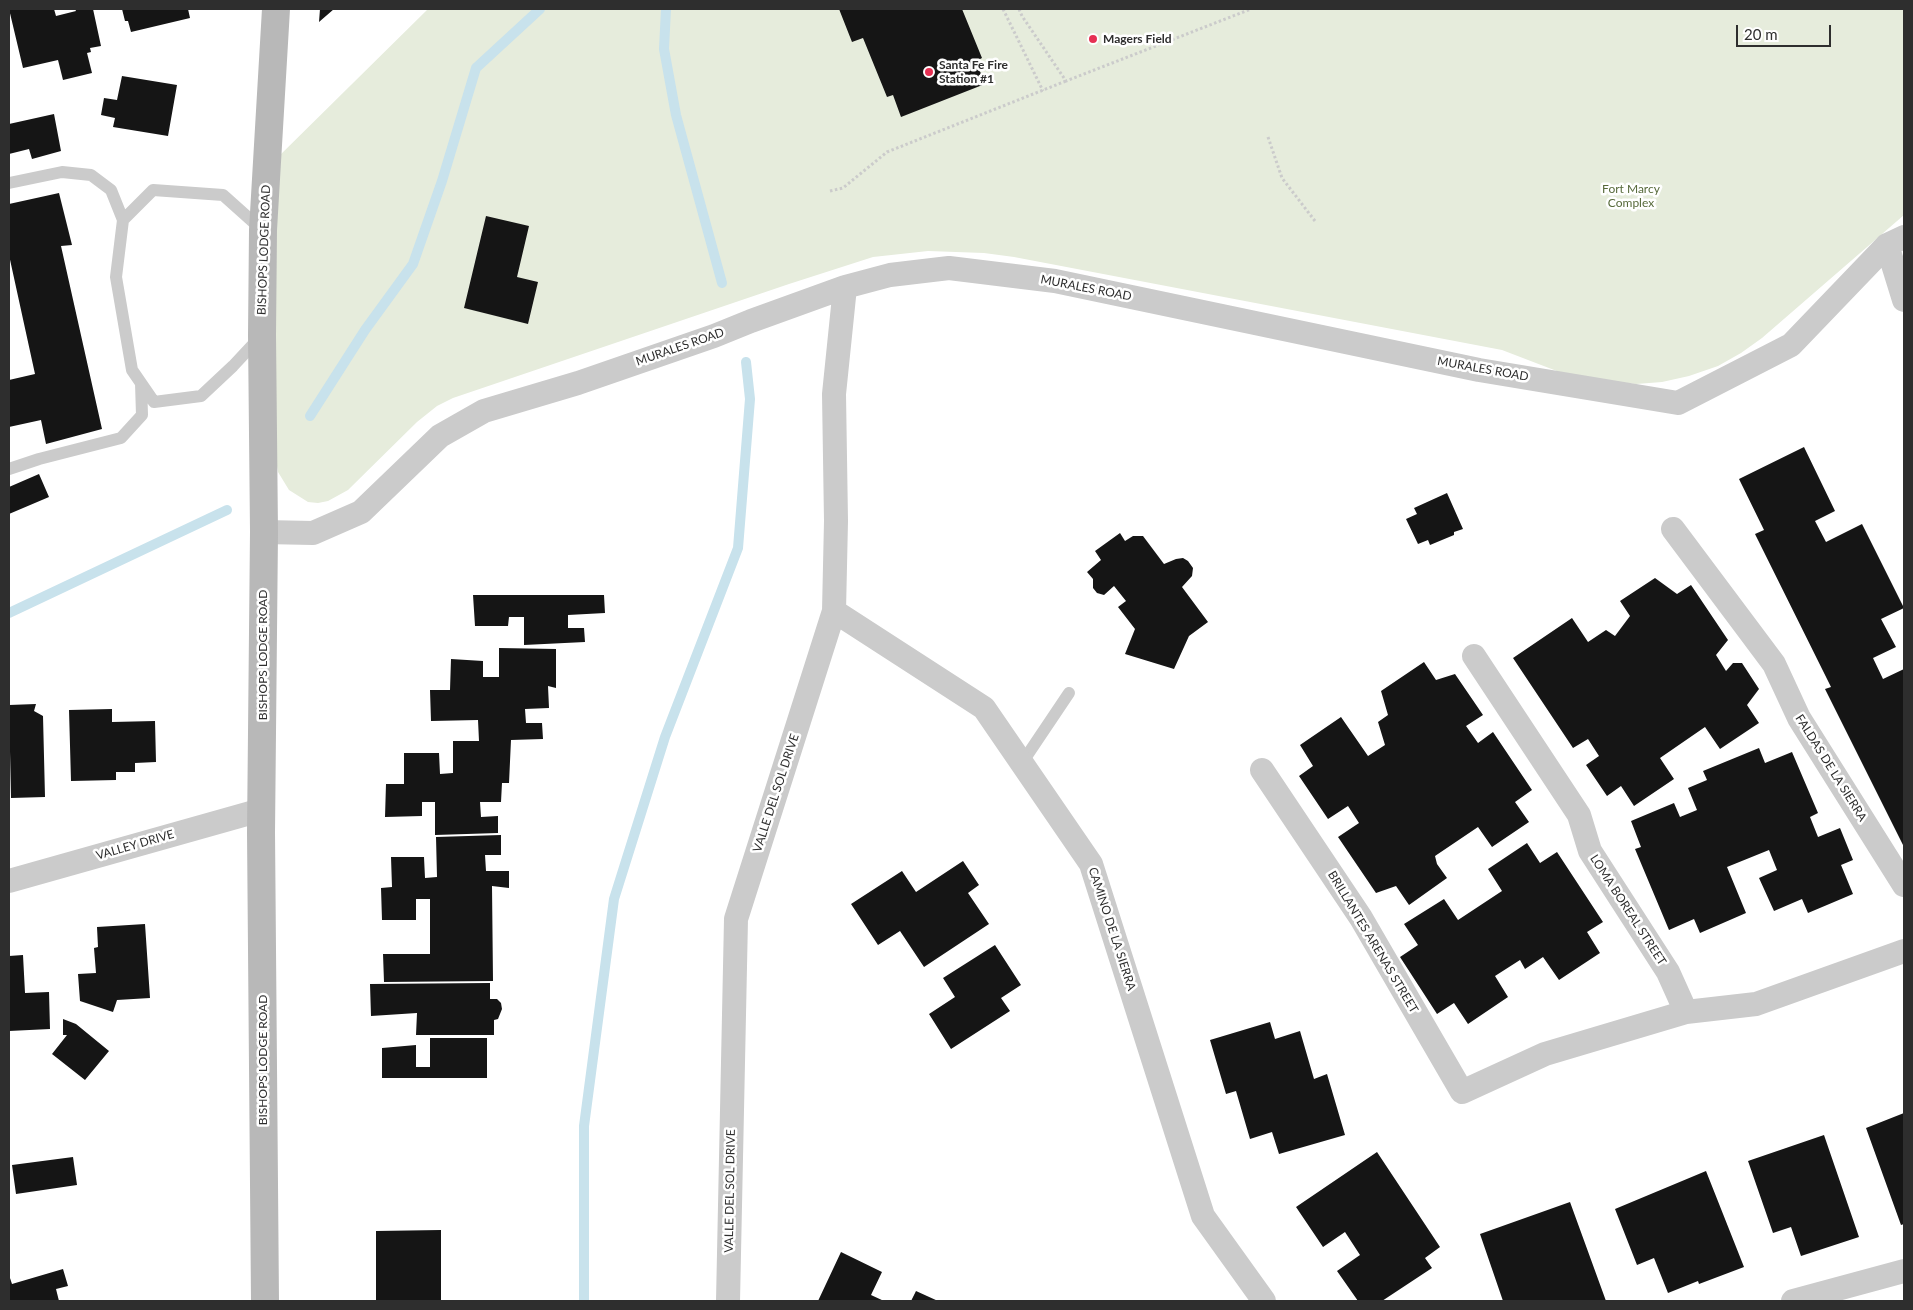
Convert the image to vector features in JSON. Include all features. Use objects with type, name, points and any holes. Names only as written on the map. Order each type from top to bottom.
[{"type":"street","name":"BISHOPS LODGE ROAD","points":[[265,1301],[261,810],[264,532],[262,335],[263,230],[276,9]]},
{"type":"street","name":"MURALES ROAD","points":[[264,532],[312,532],[361,512],[440,436],[484,411],[578,383],[714,336],[845,287],[890,275],[949,268],[1055,281],[1479,370],[1678,403],[1791,345],[1895,241]]},
{"type":"street","points":[[1895,241],[1904,300]]},
{"type":"street","name":"VALLE DEL SOL DRIVE","points":[[728,1301],[736,919],[834,611],[836,521],[834,394],[845,287]]},
{"type":"street","name":"FALDAS DE LA SIERRA","points":[[1673,529],[1774,664],[1799,718],[1904,885]]},
{"type":"street","name":"CAMINO DE LA SIERRA","points":[[834,611],[984,708],[1091,864],[1203,1216],[1264,1301]]},
{"type":"street","name":"LOMA BOREAL STREET","points":[[1474,656],[1579,814],[1590,850],[1668,972],[1686,1012]]},
{"type":"street","name":"BRILLANTES ARENAS STREET","points":[[1262,770],[1361,918],[1462,1092],[1545,1054],[1686,1012]]},
{"type":"street","name":"VALLEY DRIVE","points":[[9,880],[261,810]]},
{"type":"street","points":[[1686,1012],[1756,1004],[1904,951]]},
{"type":"street","points":[[1793,1301],[1904,1271]]},
{"type":"lane","points":[[9,183],[62,172],[90,175],[112,190],[123,220],[116,277],[132,370],[154,402],[201,396],[262,335]]},
{"type":"lane","points":[[123,220],[153,190],[214,194],[223,195],[263,230]]},
{"type":"lane","points":[[9,469],[39,459],[121,438],[142,415],[141,383]]},
{"type":"lane","points":[[1022,763],[1069,693]]},
{"type":"path","points":[[1003,9],[1043,90]]},
{"type":"path","points":[[1019,9],[1066,81]]},
{"type":"path","points":[[830,190],[843,188],[887,152],[1251,9]]},
{"type":"path","points":[[1268,137],[1282,178],[1315,221]]},
{"type":"green space","name":"Fort Marcy Complex","points":[[428,9],[1904,9],[1904,215],[1762,338],[1741,353],[1718,366],[1689,376],[1662,382],[1636,384],[1575,378],[1502,350],[1014,257],[984,253],[928,251],[873,257],[453,398],[437,406],[417,422],[348,490],[328,501],[308,502],[289,490],[278,472],[276,461],[275,160]]},
{"type":"building","points":[[9,9],[54,9],[56,16],[76,11],[75,9],[93,9],[101,46],[90,48],[91,52],[87,53],[92,73],[63,80],[58,60],[23,68]]},
{"type":"building","points":[[122,9],[188,9],[190,18],[131,32],[128,21],[125,21]]},
{"type":"building","points":[[320,9],[334,9],[319,22]]},
{"type":"building","name":"Santa Fe Fire Station #1","points":[[839,9],[962,9],[982,58],[976,61],[985,84],[901,117],[893,95],[887,97],[863,38],[852,42]]},
{"type":"building","points":[[122,76],[177,85],[168,136],[113,127],[115,118],[101,115],[104,98],[117,100]]},
{"type":"building","points":[[54,114],[61,151],[32,159],[29,149],[9,154],[9,124]]},
{"type":"building","points":[[59,193],[72,245],[61,246],[102,429],[46,444],[41,420],[9,427],[9,380],[35,374],[9,255],[9,204]]},
{"type":"building","points":[[486,216],[529,226],[517,277],[538,282],[528,324],[464,308]]},
{"type":"building","points":[[1804,447],[1835,511],[1815,521],[1826,542],[1862,524],[1904,608],[1881,619],[1896,647],[1873,658],[1883,679],[1904,669],[1904,847],[1825,689],[1831,687],[1755,534],[1764,530],[1739,479]]},
{"type":"building","points":[[39,474],[49,497],[9,514],[9,487]]},
{"type":"building","points":[[1447,493],[1463,529],[1430,545],[1428,540],[1418,544],[1406,519],[1417,514],[1414,508]]},
{"type":"building","points":[[1120,533],[1125,541],[1133,536],[1143,536],[1164,564],[1183,558],[1193,568],[1192,576],[1182,587],[1208,622],[1189,636],[1174,669],[1125,654],[1135,629],[1118,607],[1126,601],[1114,586],[1104,595],[1097,593],[1093,588],[1093,579],[1087,572],[1101,560],[1095,551]]},
{"type":"building","points":[[1655,578],[1677,594],[1691,585],[1728,640],[1716,655],[1726,671],[1733,663],[1742,663],[1759,689],[1747,705],[1759,723],[1720,749],[1705,727],[1660,758],[1674,779],[1634,806],[1621,786],[1607,796],[1586,765],[1599,756],[1588,739],[1573,748],[1513,658],[1572,618],[1588,642],[1606,630],[1615,636],[1630,616],[1620,601]]},
{"type":"building","points":[[473,595],[604,595],[605,613],[568,615],[568,628],[584,628],[585,642],[524,645],[524,617],[509,617],[508,626],[475,626]]},
{"type":"building","points":[[499,648],[556,649],[556,688],[548,686],[549,708],[525,709],[526,723],[542,723],[543,739],[511,740],[509,783],[502,783],[501,802],[480,802],[481,817],[498,816],[498,833],[435,835],[435,802],[422,802],[422,816],[385,817],[386,784],[404,784],[404,753],[439,753],[440,774],[453,773],[453,741],[479,741],[478,720],[431,721],[430,690],[450,690],[451,659],[483,661],[483,677],[499,677]]},
{"type":"building","points":[[1424,662],[1436,680],[1455,674],[1483,715],[1466,726],[1478,743],[1493,732],[1532,790],[1515,802],[1529,822],[1492,847],[1478,827],[1435,856],[1437,864],[1447,878],[1409,905],[1396,886],[1376,893],[1338,837],[1359,823],[1348,806],[1328,819],[1299,776],[1313,766],[1300,745],[1341,717],[1368,756],[1385,745],[1378,722],[1388,715],[1381,691]]},
{"type":"building","points":[[36,704],[34,711],[43,716],[45,797],[11,798],[9,705]]},
{"type":"building","points":[[112,709],[112,722],[155,721],[156,762],[135,763],[135,772],[116,772],[116,780],[71,781],[69,710]]},
{"type":"building","points":[[1759,748],[1765,763],[1792,752],[1818,813],[1810,817],[1818,837],[1840,828],[1853,860],[1841,865],[1853,894],[1808,913],[1802,899],[1774,911],[1759,878],[1777,870],[1769,850],[1727,867],[1746,913],[1700,933],[1694,919],[1669,930],[1635,849],[1641,847],[1631,821],[1674,803],[1680,817],[1697,810],[1688,788],[1707,780],[1703,771]]},
{"type":"building","points":[[501,835],[501,855],[485,855],[486,871],[509,871],[509,888],[492,886],[493,981],[384,982],[383,954],[430,954],[430,899],[416,899],[416,920],[382,920],[381,888],[392,887],[391,857],[424,857],[425,878],[437,877],[436,837]]},
{"type":"building","points":[[1527,843],[1540,863],[1557,852],[1603,922],[1587,932],[1600,953],[1559,980],[1543,957],[1525,969],[1520,960],[1495,976],[1508,997],[1468,1024],[1454,1003],[1437,1014],[1400,957],[1418,945],[1404,924],[1444,899],[1458,920],[1502,891],[1488,869]]},
{"type":"building","points":[[963,861],[979,885],[968,893],[989,924],[924,967],[900,931],[878,945],[851,904],[902,871],[916,892]]},
{"type":"building","points":[[145,924],[150,998],[117,1000],[113,1012],[80,1001],[78,974],[96,973],[94,948],[98,947],[97,927]]},
{"type":"building","points":[[995,945],[1021,985],[1001,998],[1010,1011],[951,1049],[929,1014],[955,997],[943,978]]},
{"type":"building","points":[[23,955],[25,993],[49,992],[50,1029],[9,1031],[9,956]]},
{"type":"building","points":[[490,983],[490,999],[497,999],[501,1003],[502,1009],[498,1019],[494,1020],[494,1035],[416,1035],[417,1013],[371,1016],[370,984]]},
{"type":"building","points":[[63,1019],[76,1024],[109,1051],[85,1080],[52,1054],[67,1035],[63,1035]]},
{"type":"building","points":[[1270,1022],[1275,1039],[1300,1031],[1314,1079],[1327,1074],[1345,1135],[1279,1154],[1272,1132],[1250,1139],[1236,1091],[1226,1094],[1210,1040]]},
{"type":"building","points":[[430,1038],[487,1038],[487,1078],[382,1078],[382,1048],[416,1045],[416,1067],[430,1067]]},
{"type":"building","points":[[1904,1113],[1904,1224],[1901,1225],[1866,1128]]},
{"type":"building","points":[[1824,1135],[1859,1237],[1801,1256],[1791,1227],[1773,1233],[1748,1161]]},
{"type":"building","points":[[1377,1152],[1440,1247],[1425,1258],[1432,1268],[1382,1301],[1358,1301],[1337,1271],[1360,1255],[1345,1232],[1323,1247],[1296,1207]]},
{"type":"building","points":[[73,1157],[77,1185],[16,1194],[12,1165]]},
{"type":"building","points":[[1706,1171],[1744,1267],[1699,1284],[1698,1281],[1668,1293],[1654,1258],[1637,1265],[1615,1209]]},
{"type":"building","points":[[1570,1202],[1606,1301],[1503,1301],[1480,1234]]},
{"type":"building","points":[[441,1230],[441,1301],[376,1301],[376,1231]]},
{"type":"building","points":[[841,1252],[882,1272],[871,1295],[884,1301],[818,1301]]},
{"type":"building","points":[[63,1269],[68,1286],[56,1289],[59,1301],[9,1301],[9,1275],[12,1284]]},
{"type":"building","points":[[916,1291],[938,1301],[911,1301]]},
{"type":"waterway","points":[[310,416],[365,330],[413,264],[442,181],[476,68],[540,9]]},
{"type":"waterway","points":[[666,9],[664,49],[676,115],[722,283]]},
{"type":"waterway","points":[[584,1301],[584,1126],[614,899],[665,737],[738,548],[750,399],[746,362]]},
{"type":"waterway","points":[[9,613],[227,510]]},
{"type":"place","name":"Magers Field","points":[[1093,39]]},
{"type":"place","name":"Santa Fe Fire Station #1","points":[[929,72]]}]
